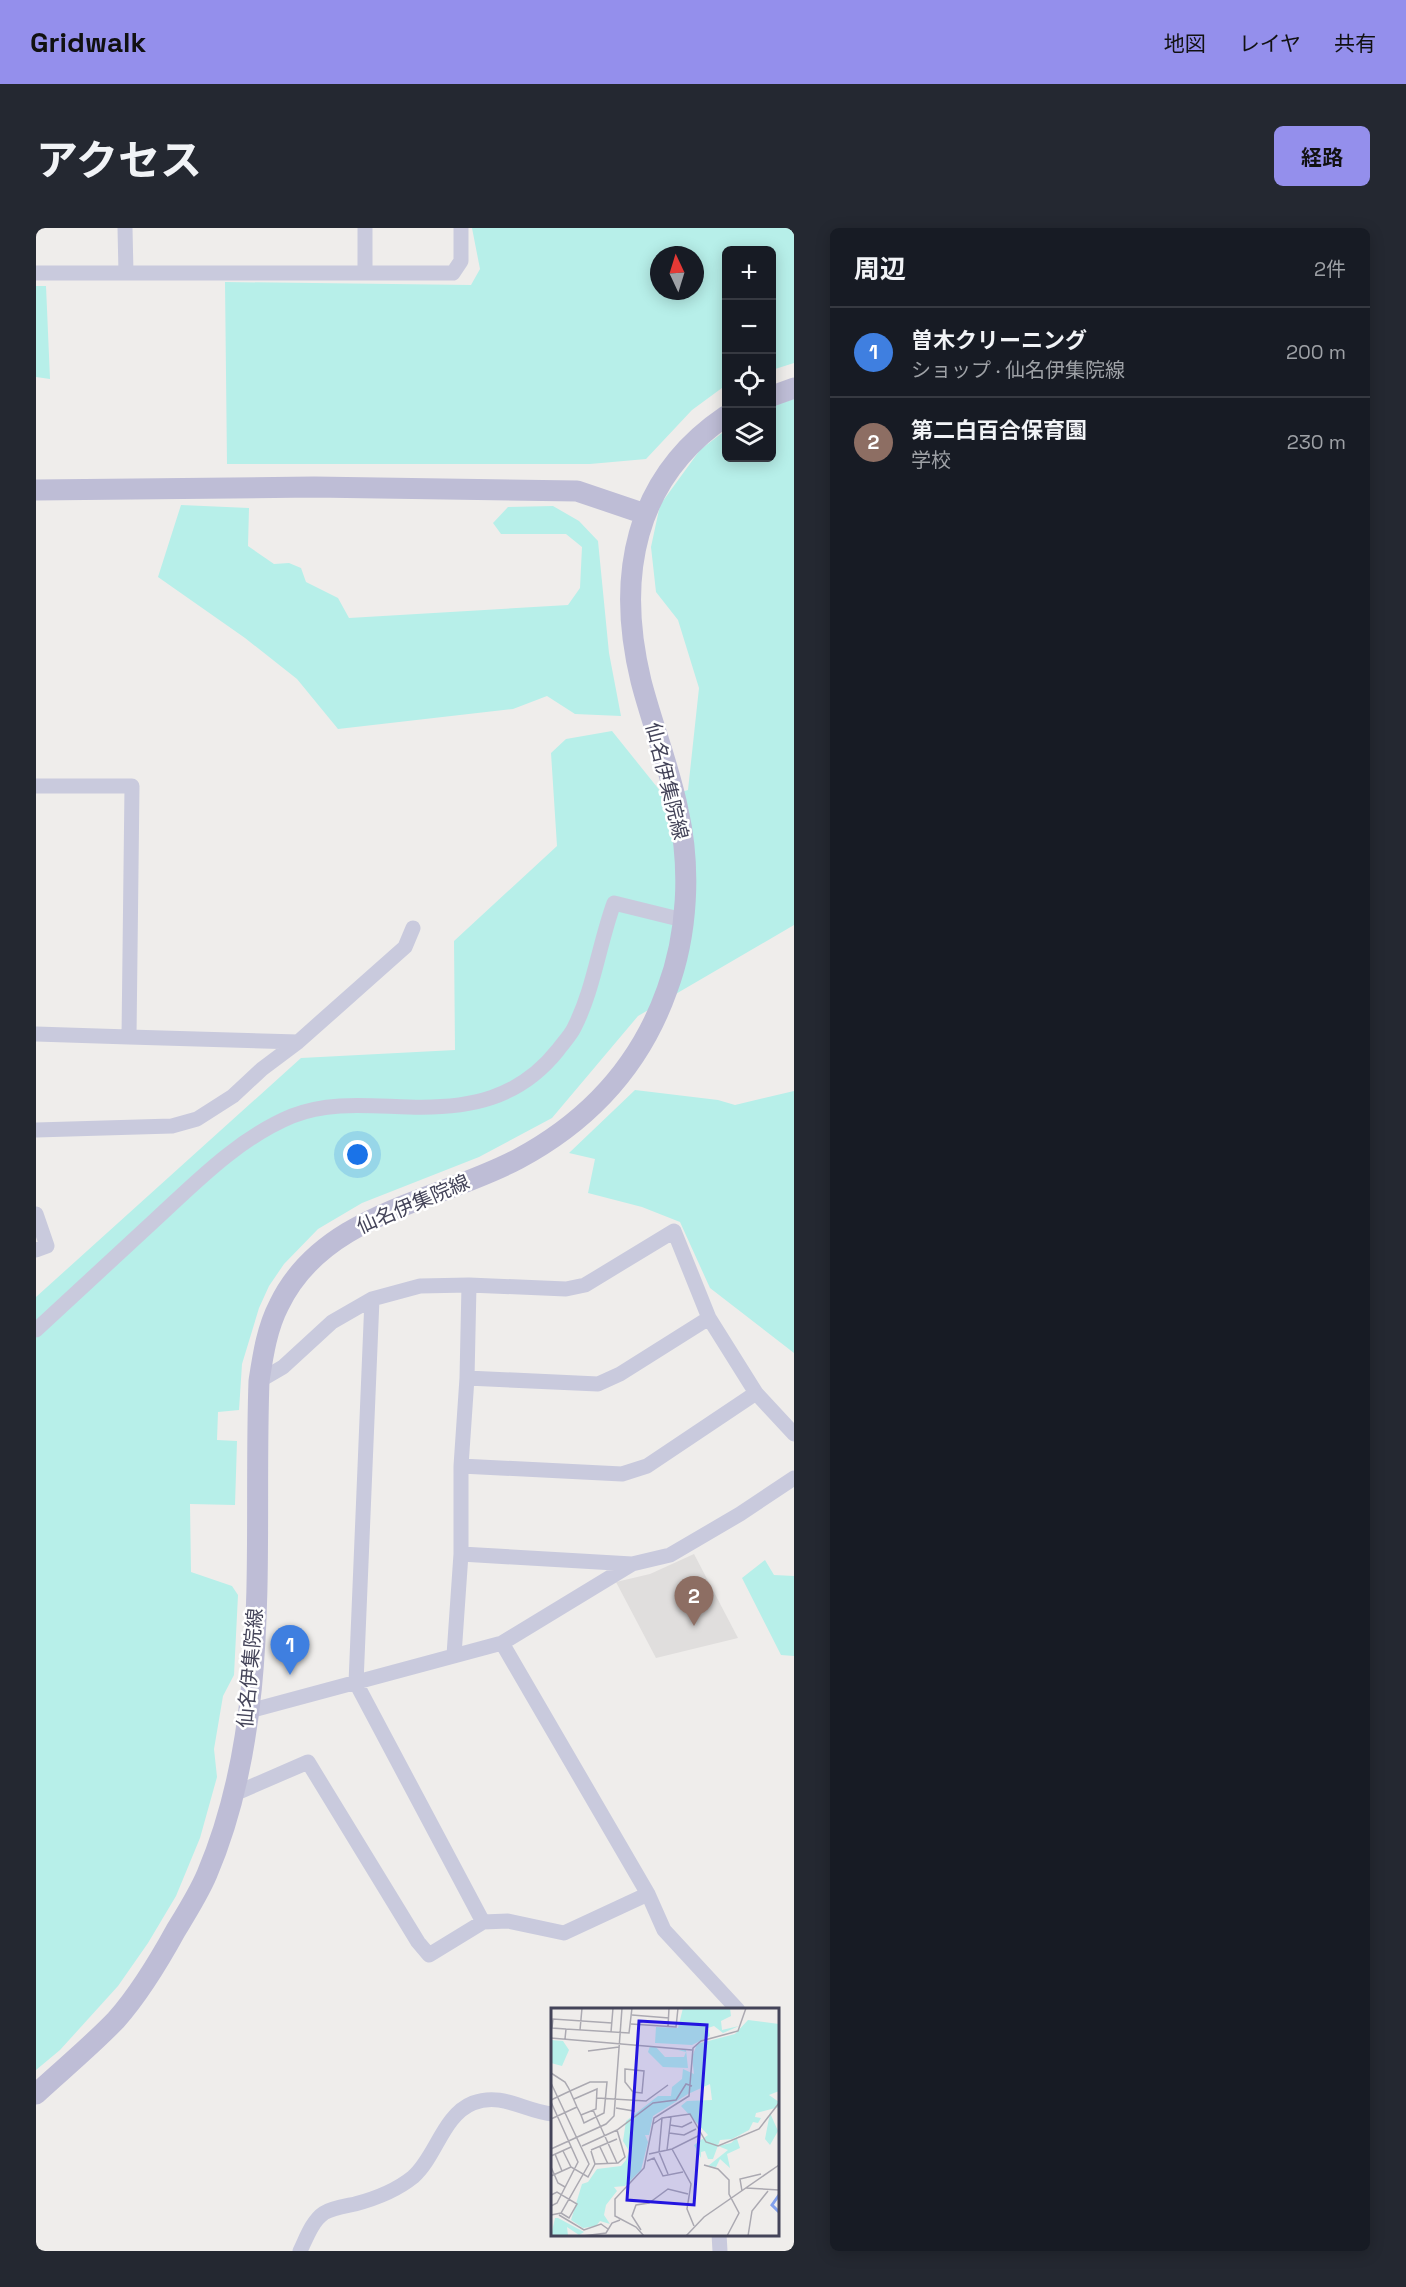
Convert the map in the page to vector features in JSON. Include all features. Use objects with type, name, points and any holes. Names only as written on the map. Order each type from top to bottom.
[{"type":"main road","points":[[776,394],[794,388]]},
{"type":"main road","name":"仙名伊集院線","points":[[36,2094],[115,2020],[156,1964],[207,1876],[234,1794],[249,1711],[256,1593],[259,1381],[264,1350],[279,1304],[309,1263],[350,1230],[380,1215],[487,1173],[545,1143],[603,1097],[630,1064],[650,1032],[668,988],[678,951],[683,920],[684,854],[678,810],[641,681],[631,622],[631,570],[634,549],[645,514],[657,490],[684,454],[702,435],[722,419]]},
{"type":"main road","points":[[36,490],[314,487],[577,490],[645,514]]},
{"type":"street","points":[[125,228],[126,273]]},
{"type":"street","points":[[365,228],[365,273]]},
{"type":"street","points":[[36,273],[453,273],[461,261],[461,228]]},
{"type":"street","points":[[36,786],[132,786],[129,1037]]},
{"type":"street","points":[[36,1330],[215,1165],[253,1138],[293,1116],[332,1106],[440,1108],[479,1102],[512,1089],[543,1068],[574,1030],[594,976],[603,934],[614,903],[683,920]]},
{"type":"street","points":[[36,1130],[172,1126],[197,1119],[233,1096],[262,1068],[298,1042],[405,947],[413,928]]},
{"type":"street","points":[[36,1034],[298,1042]]},
{"type":"street","points":[[36,1214],[47,1246],[36,1250]]},
{"type":"street","points":[[259,1381],[283,1367],[332,1322],[372,1299],[420,1286],[469,1285],[566,1289],[585,1286],[674,1231],[709,1318],[756,1393],[794,1434]]},
{"type":"street","points":[[454,1655],[461,1554],[461,1466],[467,1378],[469,1285]]},
{"type":"street","points":[[372,1299],[356,1683],[483,1922]]},
{"type":"street","points":[[467,1378],[598,1384],[620,1374],[709,1318]]},
{"type":"street","points":[[461,1466],[622,1474],[647,1466],[756,1393]]},
{"type":"street","points":[[461,1554],[632,1564],[670,1556],[794,1478]]},
{"type":"street","points":[[249,1711],[502,1643],[632,1564]]},
{"type":"street","points":[[502,1643],[648,1894],[664,1930],[736,2008]]},
{"type":"street","points":[[234,1794],[308,1762],[418,1942],[429,1955],[483,1922],[508,1921],[564,1933],[648,1894]]},
{"type":"street","points":[[300,2251],[315,2221],[325,2212],[364,2202],[400,2186],[415,2175],[454,2118],[470,2104],[488,2098],[502,2099],[540,2113],[551,2114]]},
{"type":"street","points":[[719,2236],[720,2251]]},
{"type":"shaded area","points":[[472,228],[794,228],[794,363],[776,369],[776,246],[722,246],[722,388],[692,410],[646,459],[590,464],[227,464],[225,282],[471,285],[480,269]]},
{"type":"shaded area","points":[[36,286],[46,286],[50,379],[36,377]]},
{"type":"shaded area","points":[[794,399],[794,925],[638,1016],[552,1118],[479,1157],[362,1203],[318,1229],[284,1264],[269,1286],[259,1308],[242,1364],[239,1410],[218,1412],[217,1440],[237,1441],[235,1505],[190,1504],[191,1572],[232,1586],[238,1595],[234,1675],[223,1696],[214,1749],[217,1777],[200,1838],[176,1896],[148,1943],[118,1986],[60,2050],[36,2070],[36,1297],[301,1058],[455,1050],[454,941],[557,846],[551,753],[566,739],[612,731],[665,797],[688,790],[699,688],[678,620],[656,592],[651,547],[660,505],[700,450],[722,433],[722,462],[776,462],[776,405]]},
{"type":"shaded area","points":[[181,505],[249,508],[248,546],[274,564],[289,563],[301,568],[306,582],[338,598],[349,618],[568,605],[580,588],[582,547],[566,534],[501,534],[493,523],[508,507],[553,506],[579,521],[598,541],[609,653],[621,716],[575,714],[547,696],[513,709],[338,729],[297,679],[245,638],[158,577]]},
{"type":"shaded area","points":[[635,1090],[718,1100],[735,1105],[794,1091],[794,1353],[710,1288],[680,1222],[642,1207],[588,1193],[595,1159],[569,1153]]},
{"type":"shaded area","points":[[694,1554],[738,1638],[656,1658],[616,1582],[650,1574]]},
{"type":"shaded area","points":[[765,1560],[774,1575],[794,1576],[794,1656],[781,1655],[742,1578]]},
{"type":"place","name":"第二白百合保育園","points":[[694,1626]]},
{"type":"place","name":"曽木クリーニング","points":[[290,1675]]}]
